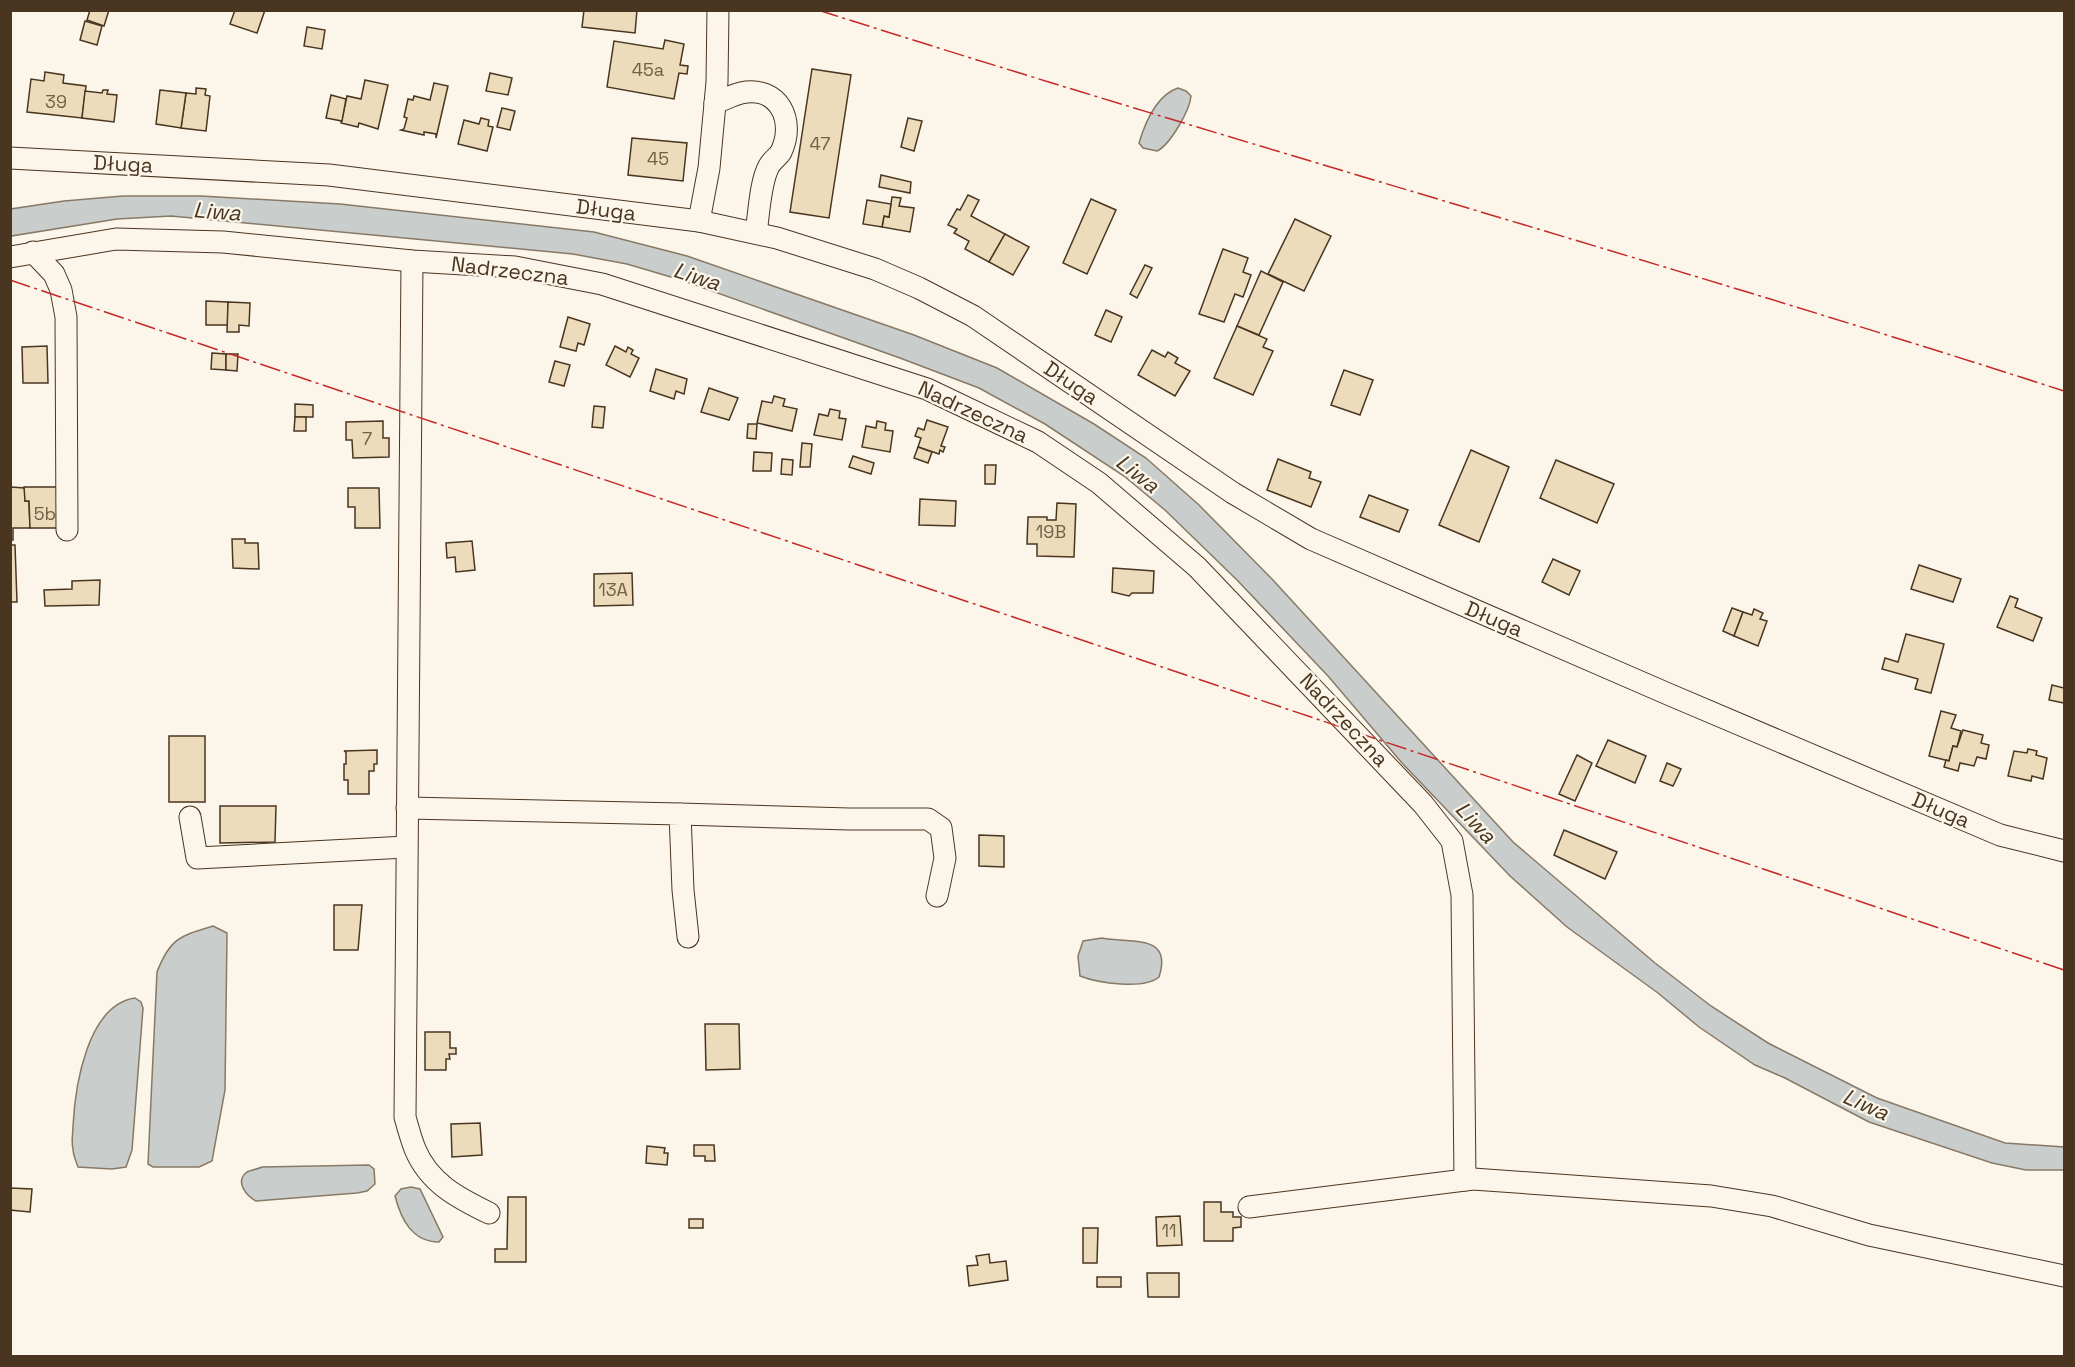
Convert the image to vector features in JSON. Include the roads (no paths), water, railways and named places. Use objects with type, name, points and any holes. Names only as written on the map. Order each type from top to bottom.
[{"type":"street","points":[[699,221],[709,168],[715,103],[718,10]]},
{"type":"street","points":[[715,103],[742,93],[762,93],[780,105],[785,114],[786,138],[780,154],[769,165],[756,233]]},
{"type":"street","name":"Długa","points":[[10,158],[329,175],[699,221],[777,238],[875,269],[919,288],[973,316],[1233,494],[1311,539],[2000,835],[2064,851]]},
{"type":"street","name":"Nadrzeczna","points":[[10,256],[116,239],[224,242],[412,261],[515,267],[602,284],[927,389],[1038,442],[1099,483],[1197,567],[1423,804],[1452,841],[1462,895],[1465,1180]]},
{"type":"street","points":[[33,252],[54,274],[61,290],[66,317],[68,530]]},
{"type":"street","points":[[412,261],[405,1117],[415,1150],[432,1176],[455,1197],[489,1213]]},
{"type":"street","points":[[407,808],[928,819],[941,828],[945,858],[937,896]]},
{"type":"street","points":[[680,814],[683,890],[688,937]]},
{"type":"street","points":[[190,817],[198,858],[406,847]]},
{"type":"street","points":[[1249,1207],[1473,1179],[1711,1196],[1772,1206],[1869,1235],[2064,1276]]},
{"type":"water","points":[[1178,88],[1191,96],[1187,110],[1178,126],[1168,142],[1157,151],[1143,148],[1139,143],[1153,111],[1164,97]]},
{"type":"water","name":"Liwa","points":[[123,196],[201,196],[340,204],[594,232],[687,256],[914,335],[997,368],[1094,424],[1146,458],[1199,505],[1272,579],[1513,842],[1655,963],[1711,1006],[1768,1043],[1877,1098],[2005,1143],[2064,1147],[2064,1170],[2026,1170],[1992,1163],[1869,1122],[1755,1065],[1699,1027],[1658,993],[1567,927],[1510,876],[1402,763],[1328,676],[1237,580],[1165,510],[1124,476],[1045,424],[979,388],[681,280],[627,264],[573,254],[171,216],[117,219],[11,236],[11,209],[64,201]]},
{"type":"water","points":[[213,926],[227,933],[225,1090],[212,1161],[199,1167],[153,1167],[148,1164],[157,972],[167,952],[178,940]]},
{"type":"water","points":[[1102,938],[1136,941],[1155,947],[1160,953],[1162,963],[1159,977],[1143,983],[1121,984],[1080,976],[1078,956],[1083,941]]},
{"type":"water","points":[[135,998],[141,1002],[143,1008],[132,1150],[126,1167],[112,1169],[78,1167],[72,1146],[74,1110],[87,1050],[105,1015],[119,1004]]},
{"type":"water","points":[[369,1165],[374,1169],[375,1184],[367,1191],[357,1193],[256,1201],[249,1196],[242,1184],[243,1176],[247,1172],[262,1167]]},
{"type":"water","points":[[411,1187],[420,1189],[443,1237],[439,1242],[430,1241],[415,1234],[404,1221],[395,1196],[401,1189]]}]
